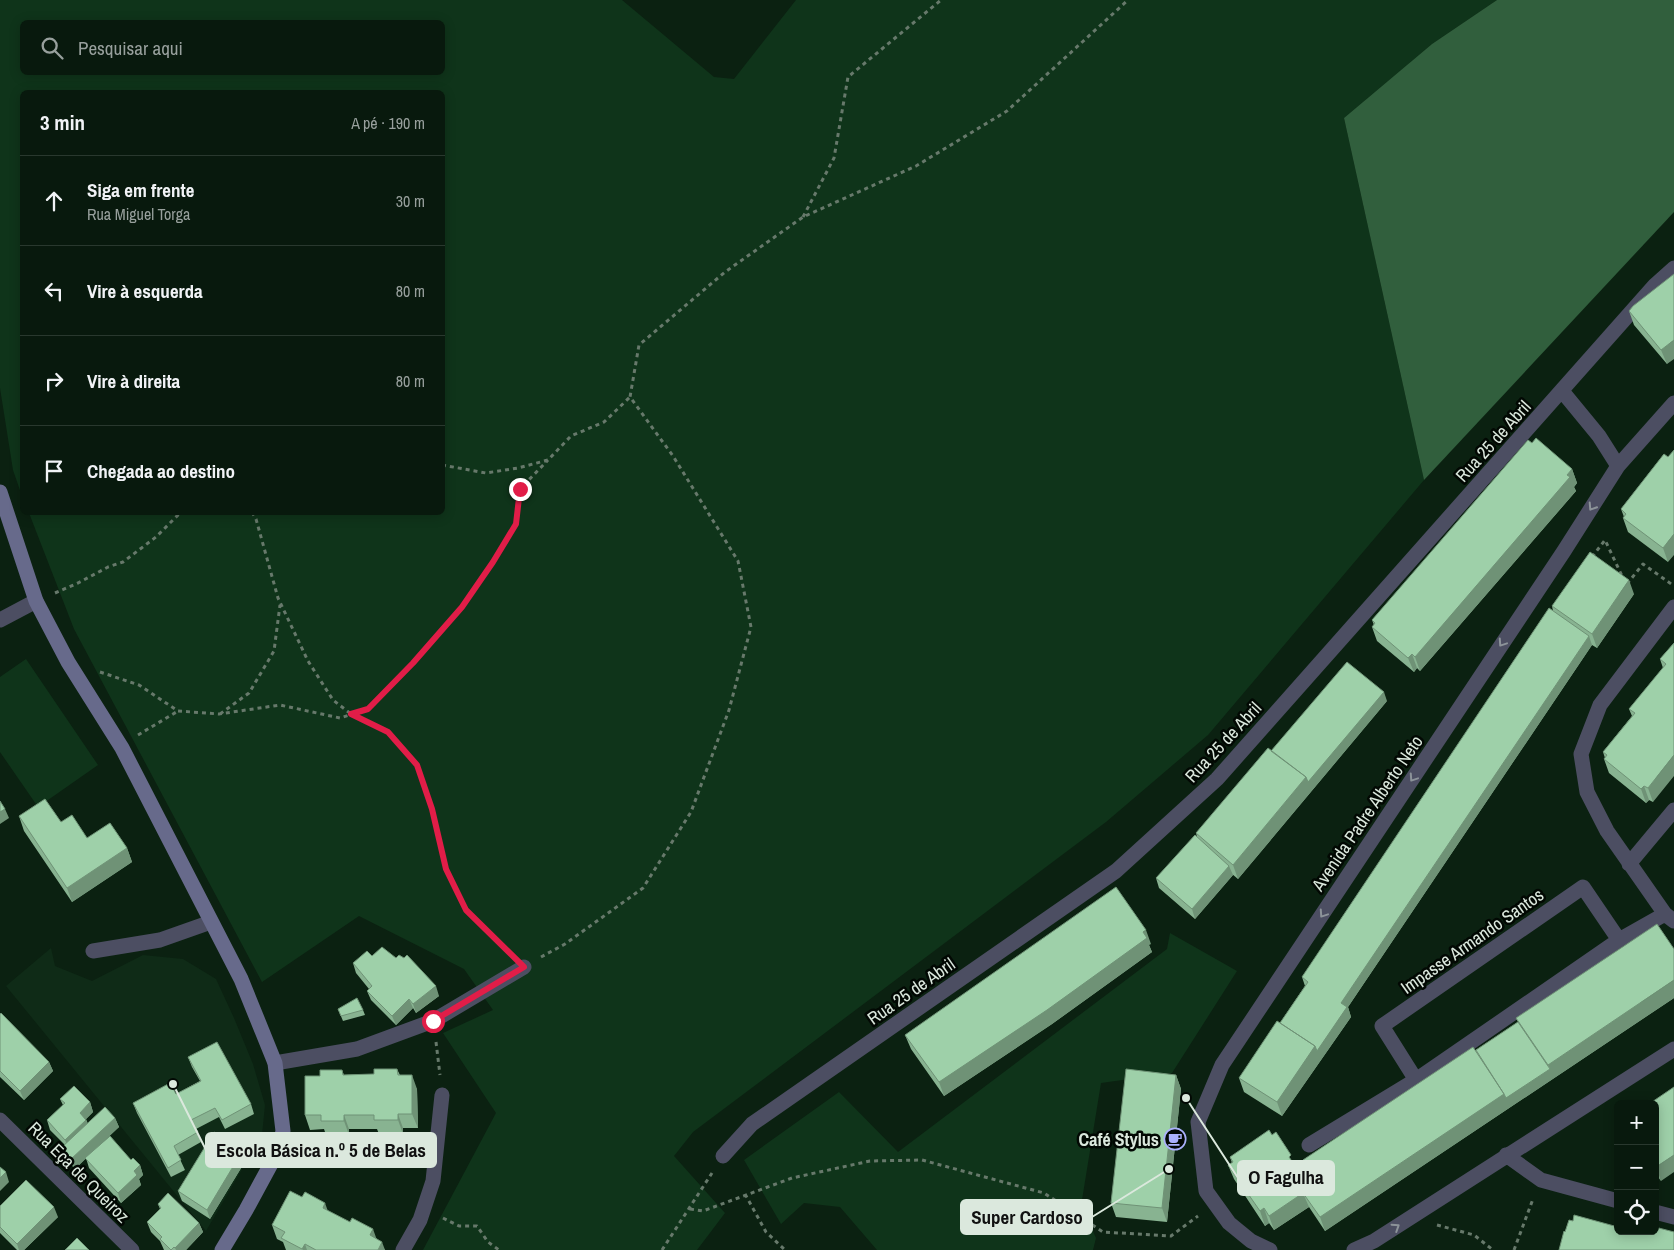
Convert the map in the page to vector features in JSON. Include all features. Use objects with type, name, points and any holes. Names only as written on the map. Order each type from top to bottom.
[{"type":"street","name":"Rua 25 de Abril","points":[[723,1156],[752,1124],[1116,871],[1216,780],[1655,285],[1674,268]]},
{"type":"street","points":[[1562,391],[1599,436],[1618,466]]},
{"type":"street","name":"Avenida Padre Alberto Neto","points":[[1270,1250],[1251,1241],[1228,1223],[1206,1191],[1198,1122],[1222,1065],[1618,466],[1674,404]]},
{"type":"street","points":[[0,492],[36,601],[68,662],[122,748],[212,922],[241,979],[274,1063],[283,1131],[278,1151],[222,1250]]},
{"type":"street","points":[[0,620],[36,601]]},
{"type":"street","points":[[1310,1145],[1416,1080],[1619,940],[1669,917],[1607,831],[1587,792],[1580,754],[1600,705],[1674,607]]},
{"type":"street","points":[[1630,864],[1674,810]]},
{"type":"street","name":"Impasse Armando Santos","points":[[1416,1080],[1382,1026],[1583,886],[1619,940]]},
{"type":"street","points":[[93,951],[160,940],[212,922]]},
{"type":"street","points":[[274,1063],[357,1049],[433,1021],[524,967]]},
{"type":"street","points":[[1354,1250],[1374,1241],[1674,1049]]},
{"type":"street","points":[[403,1250],[420,1220],[433,1181],[442,1095]]},
{"type":"street","name":"Rua Eça de Queiroz","points":[[0,1120],[132,1250]]},
{"type":"street","points":[[1506,1155],[1541,1180],[1614,1201]]},
{"type":"street","points":[[1659,1213],[1674,1217]]},
{"type":"path","points":[[803,217],[834,158],[848,77],[941,0]]},
{"type":"path","points":[[68,662],[139,685],[178,711],[220,714],[280,704],[340,718],[368,709],[413,663],[462,607],[516,524],[520,489],[570,436],[604,422],[630,397],[639,346],[725,272],[803,217],[916,166],[1007,111],[1128,0]]},
{"type":"path","points":[[254,515],[281,604],[308,661],[333,700],[351,714],[388,732],[417,765],[432,809],[446,869],[466,910],[524,967],[565,944],[643,888],[690,812],[729,710],[752,627],[738,561],[673,456],[630,397]]},
{"type":"path","points":[[445,466],[486,473],[518,468],[548,460]]},
{"type":"path","points":[[36,601],[78,583],[108,567],[123,562],[156,537],[178,515]]},
{"type":"path","points":[[1564,550],[1588,562],[1605,540],[1626,585],[1643,564],[1674,586]]},
{"type":"path","points":[[220,714],[249,693],[274,651],[281,604]]},
{"type":"path","points":[[122,748],[148,728],[178,711]]},
{"type":"path","points":[[433,1021],[442,1095]]},
{"type":"path","points":[[662,1250],[723,1156]]},
{"type":"path","points":[[690,1209],[703,1211],[744,1194],[792,1178],[870,1161],[922,1160],[1044,1193],[1103,1232],[1171,1236],[1214,1203]]},
{"type":"path","points":[[1514,1250],[1541,1180]]},
{"type":"path","points":[[744,1194],[766,1232],[785,1250]]},
{"type":"path","points":[[424,1209],[459,1226],[477,1226],[488,1242],[499,1250]]},
{"type":"path","points":[[1398,1225],[1439,1226],[1474,1235],[1493,1250]]},
{"type":"shaded area","points":[[0,0],[622,0],[714,77],[734,79],[796,0],[1497,0],[1432,44],[1344,118],[1424,480],[1208,735],[1106,822],[693,1132],[674,1156],[725,1213],[697,1250],[423,1250],[496,1113],[443,1033],[493,1010],[464,969],[359,916],[262,982],[74,629],[30,515],[445,515],[445,90],[20,90],[20,490],[13,470],[0,388]]},
{"type":"shaded area","points":[[1497,0],[1674,0],[1674,212],[1424,480],[1344,118],[1432,44]]},
{"type":"shaded area","points":[[26,659],[98,765],[38,807],[0,752],[0,677]]},
{"type":"shaded area","points":[[1170,933],[1237,971],[1172,1073],[1101,1083],[1081,1206],[1096,1238],[1093,1250],[877,1250],[840,1207],[804,1203],[781,1224],[744,1160],[839,1092],[898,1152],[1167,949]]},
{"type":"shaded area","points":[[51,948],[55,966],[92,981],[143,955],[183,959],[216,979],[253,1064],[265,1105],[262,1135],[206,1231],[6,986]]},
{"type":"building","points":[[1674,274],[1674,340],[1661,350],[1629,311]]},
{"type":"building","points":[[1536,438],[1572,469],[1567,475],[1570,477],[1415,657],[1412,654],[1408,658],[1372,627],[1375,623],[1372,620],[1528,440],[1532,443]]},
{"type":"building","points":[[1674,450],[1674,534],[1663,548],[1623,518],[1626,514],[1621,509],[1664,454],[1668,457]]},
{"type":"building","points":[[1590,552],[1629,580],[1592,634],[1552,606]]},
{"type":"building","points":[[1549,608],[1589,636],[1341,1003],[1347,1007],[1317,1051],[1315,1046],[1280,1023],[1308,982],[1302,977]]},
{"type":"building","points":[[1674,643],[1674,755],[1648,788],[1644,786],[1641,789],[1604,759],[1607,755],[1603,752],[1635,713],[1629,709],[1666,664],[1660,659]]},
{"type":"building","points":[[1347,662],[1384,692],[1308,782],[1306,777],[1271,751]]},
{"type":"building","points":[[1268,748],[1306,777],[1233,865],[1196,833]]},
{"type":"building","points":[[45,799],[61,822],[72,815],[87,838],[110,823],[127,848],[67,888],[19,816]]},
{"type":"building","points":[[0,801],[5,809],[0,812]]},
{"type":"building","points":[[1195,835],[1229,866],[1192,909],[1156,878]]},
{"type":"building","points":[[1116,887],[1146,930],[1143,932],[1147,938],[1047,1010],[939,1082],[905,1035]]},
{"type":"building","points":[[1657,924],[1674,949],[1674,980],[1548,1065],[1516,1018]]},
{"type":"building","points":[[382,947],[396,958],[399,955],[404,958],[407,955],[436,986],[413,1004],[409,999],[392,1016],[367,991],[372,986],[353,963],[367,951],[372,956]]},
{"type":"building","points":[[357,998],[363,1010],[341,1016],[338,1009]]},
{"type":"building","points":[[1,1013],[49,1062],[20,1091],[0,1071]]},
{"type":"building","points":[[1277,1021],[1315,1046],[1277,1102],[1239,1078]]},
{"type":"building","points":[[1518,1022],[1550,1069],[1506,1098],[1476,1050]]},
{"type":"building","points":[[217,1042],[251,1104],[222,1120],[215,1108],[191,1120],[198,1132],[174,1146],[181,1160],[168,1168],[133,1103],[170,1083],[176,1094],[201,1081],[188,1057]]},
{"type":"building","points":[[1473,1047],[1504,1094],[1320,1217],[1303,1193],[1269,1216],[1264,1208],[1260,1211],[1228,1165],[1233,1162],[1230,1157],[1269,1130],[1272,1135],[1276,1132],[1298,1170],[1306,1164],[1303,1160]]},
{"type":"building","points":[[374,1069],[397,1069],[398,1075],[412,1075],[412,1114],[398,1114],[398,1120],[374,1120],[374,1115],[344,1115],[344,1121],[321,1121],[321,1115],[305,1115],[305,1076],[320,1076],[320,1070],[342,1070],[343,1075],[374,1074]]},
{"type":"building","points":[[1126,1069],[1176,1075],[1162,1208],[1111,1203]]},
{"type":"building","points":[[74,1086],[90,1102],[80,1113],[86,1120],[65,1140],[47,1120],[65,1103],[60,1099]]},
{"type":"building","points":[[1674,1087],[1674,1155],[1659,1165],[1659,1100],[1655,1100]]},
{"type":"building","points":[[105,1107],[115,1118],[71,1159],[61,1148]]},
{"type":"building","points":[[214,1132],[243,1150],[207,1210],[178,1191]]},
{"type":"building","points":[[110,1136],[131,1160],[133,1158],[140,1165],[134,1171],[137,1175],[118,1193],[85,1158]]},
{"type":"building","points":[[0,1167],[6,1172],[0,1178]]},
{"type":"building","points":[[26,1180],[54,1207],[17,1244],[0,1227],[0,1206]]},
{"type":"building","points":[[290,1191],[302,1197],[305,1192],[325,1203],[323,1208],[350,1222],[352,1218],[373,1229],[370,1235],[382,1242],[378,1250],[316,1250],[305,1244],[302,1249],[281,1238],[285,1232],[272,1225]]},
{"type":"building","points":[[168,1193],[199,1223],[171,1250],[160,1239],[162,1237],[147,1222],[161,1208],[158,1204]]},
{"type":"building","points":[[1574,1215],[1614,1226],[1614,1235],[1659,1235],[1659,1228],[1674,1232],[1674,1250],[1559,1250],[1569,1220],[1573,1221]]},
{"type":"building","points":[[77,1238],[89,1250],[65,1250]]},
{"type":"place","name":"Escola Básica n.º 5 de Belas","points":[[173,1084]]},
{"type":"place","name":"O Fagulha","points":[[1186,1098]]},
{"type":"place","name":"Café Stylus","points":[[1175,1139]]},
{"type":"place","name":"Super Cardoso","points":[[1169,1169]]},
{"type":"route","points":[[433,1021],[524,967],[466,910],[446,869],[432,809],[417,765],[388,732],[351,714],[368,709],[413,663],[462,607],[516,524],[520,489]]}]
